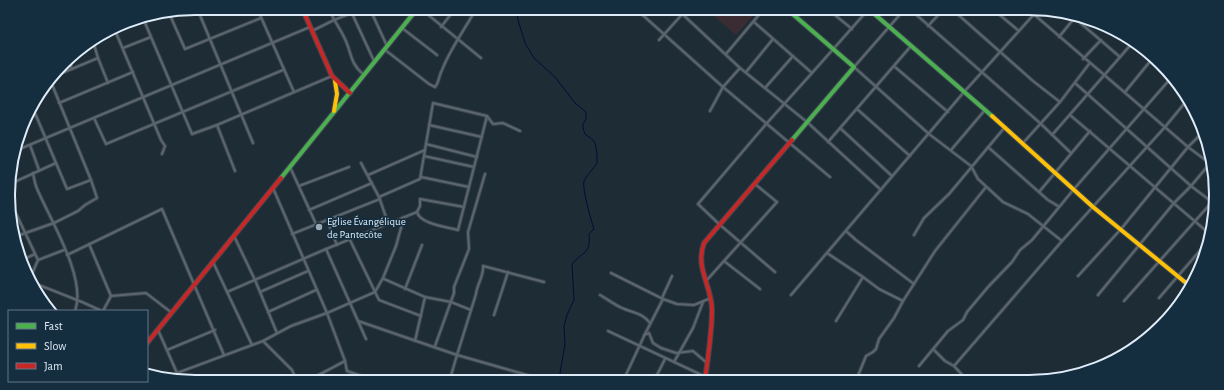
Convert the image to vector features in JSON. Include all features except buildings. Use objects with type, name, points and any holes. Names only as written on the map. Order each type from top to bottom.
[{"type":"street","points":[[200,15],[253,143]]},
{"type":"street","points":[[260,15],[294,92]]},
{"type":"street","points":[[305,15],[333,78],[337,94],[334,112]]},
{"type":"street","points":[[332,15],[344,36],[355,66],[364,75]]},
{"type":"street","points":[[21,149],[272,43],[347,15]]},
{"type":"street","points":[[353,15],[374,61]]},
{"type":"street","points":[[372,15],[386,48],[429,84],[435,87],[438,85],[439,76],[444,65],[473,15]]},
{"type":"street","points":[[148,342],[272,187],[350,93],[411,15]]},
{"type":"street","points":[[428,15],[481,58]]},
{"type":"street","points":[[441,27],[450,15]]},
{"type":"street","points":[[643,15],[723,87],[830,177]]},
{"type":"street","points":[[659,40],[682,15]]},
{"type":"street","points":[[684,15],[740,68],[807,122],[881,190]]},
{"type":"street","points":[[726,54],[759,15]]},
{"type":"street","points":[[794,15],[929,134],[971,166],[978,179],[1003,202],[1028,214],[1062,241]]},
{"type":"street","points":[[835,15],[852,29]]},
{"type":"street","points":[[775,272],[740,243],[698,204],[766,123],[852,29],[863,15]]},
{"type":"street","points":[[876,15],[1005,127],[1093,207],[1186,284]]},
{"type":"street","points":[[705,375],[711,320],[711,298],[701,267],[699,255],[704,243],[899,15]]},
{"type":"street","points":[[916,15],[1040,123],[1071,153]]},
{"type":"street","points":[[928,26],[938,15]]},
{"type":"street","points":[[959,15],[1060,102]]},
{"type":"street","points":[[1000,15],[1019,31]]},
{"type":"street","points":[[791,295],[964,92],[1033,15],[1083,59],[1125,92],[1188,147],[1206,160]]},
{"type":"street","points":[[171,17],[185,49],[261,18]]},
{"type":"street","points":[[1059,37],[1073,20]]},
{"type":"street","points":[[145,22],[192,134],[294,92],[333,78]]},
{"type":"street","points":[[754,22],[812,73]]},
{"type":"street","points":[[1083,24],[1120,57]]},
{"type":"street","points":[[401,27],[437,55]]},
{"type":"street","points":[[116,33],[161,140],[165,146],[162,154]]},
{"type":"street","points":[[123,48],[151,37]]},
{"type":"street","points":[[746,72],[773,39]]},
{"type":"street","points":[[1083,59],[1101,40]]},
{"type":"street","points":[[94,45],[108,83]]},
{"type":"street","points":[[828,142],[912,46]]},
{"type":"street","points":[[1052,135],[1130,46]]},
{"type":"street","points":[[765,88],[793,56]]},
{"type":"street","points":[[64,72],[98,58]]},
{"type":"street","points":[[1125,92],[1150,62]]},
{"type":"street","points":[[1023,143],[1060,102],[1089,64]]},
{"type":"street","points":[[895,67],[948,112]]},
{"type":"street","points":[[710,111],[723,87],[740,68]]},
{"type":"street","points":[[94,118],[106,144],[283,70]]},
{"type":"street","points":[[59,103],[133,72]]},
{"type":"street","points":[[333,78],[350,93]]},
{"type":"street","points":[[919,366],[934,350],[948,331],[963,320],[967,312],[988,287],[1012,262],[1020,250],[1032,240],[1058,206],[1168,81]]},
{"type":"street","points":[[1075,83],[1191,186],[1209,199]]},
{"type":"street","points":[[19,235],[54,223],[78,211],[97,198],[52,85]]},
{"type":"street","points":[[292,234],[379,198],[420,179],[433,103],[487,116],[493,124],[503,123],[520,131]]},
{"type":"street","points":[[954,366],[1062,241],[1184,104]]},
{"type":"street","points":[[856,109],[910,156]]},
{"type":"street","points":[[951,150],[985,110]]},
{"type":"street","points":[[36,115],[68,189],[91,180]]},
{"type":"street","points":[[1070,115],[1206,231]]},
{"type":"street","points":[[417,212],[418,217],[423,221],[458,230],[487,116]]},
{"type":"street","points":[[217,125],[235,171]]},
{"type":"street","points":[[429,125],[482,137]]},
{"type":"street","points":[[914,235],[924,218],[949,194],[1005,127]]},
{"type":"street","points":[[840,128],[892,176]]},
{"type":"street","points":[[1039,192],[1090,131]]},
{"type":"street","points":[[1078,276],[1121,229],[1188,147],[1199,136]]},
{"type":"street","points":[[426,144],[476,156]]},
{"type":"street","points":[[30,145],[39,170]]},
{"type":"street","points":[[988,147],[1048,200],[1058,206]]},
{"type":"street","points":[[367,175],[425,150]]},
{"type":"street","points":[[424,156],[474,167]]},
{"type":"street","points":[[15,181],[56,163]]},
{"type":"street","points":[[361,163],[379,198],[388,223]]},
{"type":"street","points":[[290,166],[316,224]]},
{"type":"street","points":[[299,186],[349,167]]},
{"type":"street","points":[[1098,294],[1174,203],[1207,169]]},
{"type":"street","points":[[33,173],[37,190],[54,223],[76,279],[78,303],[75,310]]},
{"type":"street","points":[[435,346],[451,302],[454,287],[469,249],[468,232],[485,174]]},
{"type":"street","points":[[421,177],[469,187]]},
{"type":"street","points":[[309,210],[372,183]]},
{"type":"street","points":[[706,282],[778,202],[754,183]]},
{"type":"street","points":[[272,187],[327,313],[345,361],[347,371],[358,375]]},
{"type":"street","points":[[858,375],[866,356],[876,349],[879,339],[894,318],[935,251],[986,187]]},
{"type":"street","points":[[227,292],[326,249],[417,212],[420,206],[420,199],[464,207]]},
{"type":"street","points":[[1124,301],[1209,205]]},
{"type":"street","points":[[67,255],[162,209],[193,285],[215,330],[224,355]]},
{"type":"street","points":[[17,216],[38,260]]},
{"type":"street","points":[[158,330],[177,373],[263,341],[291,326],[327,313],[375,292],[383,278],[396,246],[404,217]]},
{"type":"street","points":[[327,220],[338,245]]},
{"type":"street","points":[[846,231],[914,284]]},
{"type":"street","points":[[234,235],[277,333]]},
{"type":"street","points":[[350,240],[378,300],[421,316]]},
{"type":"street","points":[[89,244],[111,296]]},
{"type":"street","points":[[405,289],[422,245]]},
{"type":"street","points":[[326,249],[366,339]]},
{"type":"street","points":[[32,271],[38,260],[64,250]]},
{"type":"street","points":[[1159,298],[1200,250]]},
{"type":"street","points":[[827,253],[879,289],[903,301]]},
{"type":"street","points":[[27,258],[35,254]]},
{"type":"street","points":[[213,261],[252,345]]},
{"type":"street","points":[[724,262],[760,289]]},
{"type":"street","points":[[451,375],[476,294],[476,287],[483,275],[483,266],[544,282]]},
{"type":"street","points":[[260,292],[308,271]]},
{"type":"street","points":[[494,315],[508,272]]},
{"type":"street","points":[[611,273],[662,299],[677,304],[694,305],[711,298]]},
{"type":"street","points":[[626,375],[672,276]]},
{"type":"street","points":[[836,321],[863,277]]},
{"type":"street","points":[[383,278],[425,297],[451,302],[471,310]]},
{"type":"street","points":[[39,285],[100,310]]},
{"type":"street","points":[[268,312],[316,290]]},
{"type":"street","points":[[111,296],[146,293],[172,313]]},
{"type":"street","points":[[600,295],[623,309],[630,310],[646,317],[650,323]]},
{"type":"street","points":[[103,310],[111,296]]},
{"type":"street","points":[[415,341],[425,297]]},
{"type":"street","points":[[674,363],[693,328],[703,302]]},
{"type":"street","points":[[358,321],[415,341],[435,346],[457,355],[527,375]]},
{"type":"street","points":[[167,350],[215,330]]},
{"type":"street","points":[[608,331],[699,375]]},
{"type":"street","points":[[644,335],[648,333],[654,343],[661,348],[676,353],[692,351],[707,363]]},
{"type":"street","points":[[263,341],[292,370],[294,375]]},
{"type":"street","points":[[934,350],[945,361],[954,366],[962,375]]},
{"type":"street","points":[[657,375],[665,358]]},
{"type":"street","points":[[319,375],[345,361]]},
{"type":"shaded area","points":[[713,15],[754,15],[736,35]]},
{"type":"waterway","points":[[517,15],[525,43],[534,58],[555,77],[575,103],[586,112],[586,119],[583,124],[583,128],[585,134],[595,143],[597,153],[597,163],[584,181],[584,191],[594,229],[589,234],[589,245],[587,249],[572,264],[574,300],[564,326],[565,344],[560,375]]},
{"type":"traffic: fast","points":[[281,178],[412,15]]},
{"type":"traffic: fast","points":[[792,140],[854,67],[794,15]]},
{"type":"traffic: fast","points":[[876,15],[992,116]]},
{"type":"traffic: slow","points":[[334,111],[337,94],[335,81]]},
{"type":"traffic: slow","points":[[992,116],[1093,207],[1186,283]]},
{"type":"traffic: jam","points":[[305,15],[332,76],[350,93]]},
{"type":"traffic: jam","points":[[706,375],[711,336],[712,309],[701,260],[704,243],[792,140]]},
{"type":"traffic: jam","points":[[148,342],[281,178]]},
{"type":"place","name":"Eglise Évangélique de Pantecôte","points":[[319,227]]}]
